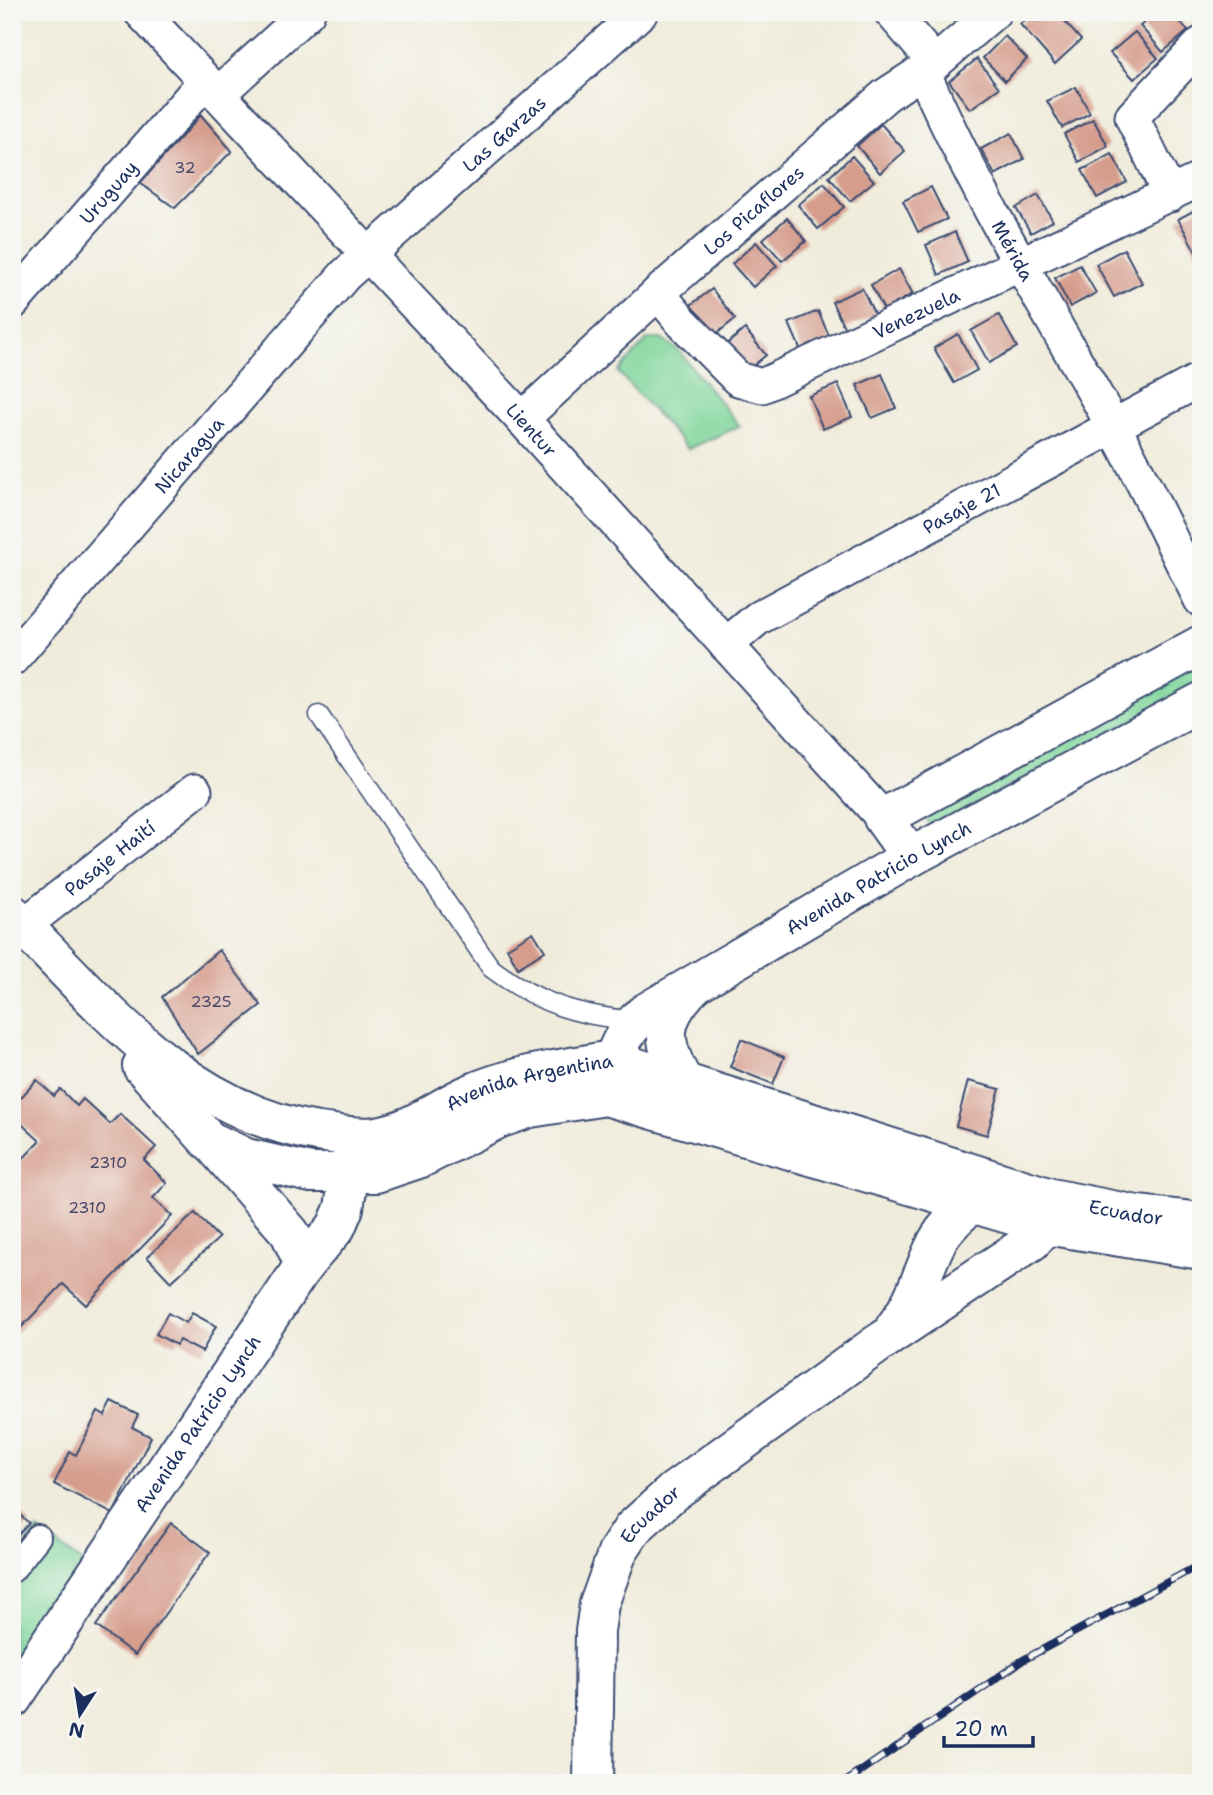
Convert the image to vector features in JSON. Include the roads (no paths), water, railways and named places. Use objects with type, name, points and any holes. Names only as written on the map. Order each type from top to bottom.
[{"type":"main road","points":[[883,818],[1201,645]]},
{"type":"main road","name":"Avenida Patricio Lynch","points":[[609,1079],[636,1021],[911,857],[1201,702]]},
{"type":"main road","name":"Lientur","points":[[883,818],[911,857]]},
{"type":"main road","name":"Avenida Argentina","points":[[18,920],[85,992],[168,1065],[234,1108],[285,1127],[374,1137],[411,1128],[472,1093],[532,1075],[684,1083],[1006,1183]]},
{"type":"main road","points":[[684,1083],[669,1055],[666,1028],[676,1004],[695,984]]},
{"type":"main road","name":"Avenida Argentina","points":[[85,992],[127,1049],[208,1140],[246,1158],[266,1164],[311,1173],[376,1173],[421,1158],[498,1119],[609,1079],[897,1181],[971,1203]]},
{"type":"main road","name":"Avenida Patricio Lynch","points":[[12,1699],[304,1265],[336,1227],[344,1208],[351,1175],[355,1136]]},
{"type":"main road","points":[[208,1140],[290,1233],[304,1265]]},
{"type":"main road","points":[[897,1181],[919,1199],[927,1211],[934,1246]]},
{"type":"main road","name":"Ecuador","points":[[879,1343],[906,1314],[925,1276],[934,1246],[971,1203],[1006,1183],[1049,1212]]},
{"type":"main road","name":"Ecuador","points":[[971,1203],[1049,1212],[1136,1215],[1201,1222]]},
{"type":"main road","points":[[1049,1212],[1090,1235],[1201,1250]]},
{"type":"main road","name":"Ecuador","points":[[593,1783],[595,1631],[601,1594],[618,1551],[650,1510],[879,1343],[1032,1241],[1049,1212]]},
{"type":"street","name":"Lientur","points":[[141,12],[522,419],[883,818]]},
{"type":"street","name":"Uruguay","points":[[12,303],[212,88],[308,12]]},
{"type":"street","name":"Las Garzas","points":[[367,253],[641,12]]},
{"type":"street","name":"Mérida","points":[[891,12],[929,67],[944,120],[1020,264],[1114,427],[1201,600]]},
{"type":"street","name":"Los Picaflores","points":[[522,419],[658,293],[886,95],[929,67],[994,12]]},
{"type":"street","points":[[1170,195],[1132,117],[1201,44]]},
{"type":"street","name":"Venezuela","points":[[658,293],[682,322],[738,379],[762,386],[1201,180]]},
{"type":"street","name":"Nicaragua","points":[[12,659],[336,285],[367,253]]},
{"type":"street","name":"Pasaje 21","points":[[726,645],[758,618],[1201,379]]},
{"type":"street","name":"Pasaje Haití","points":[[18,920],[195,792]]},
{"type":"street","points":[[12,1570],[38,1537]]},
{"type":"lane","points":[[319,715],[491,968],[522,991],[550,1003],[587,1014],[636,1021]]},
{"type":"railway","points":[[844,1783],[1023,1660],[1201,1564]]}]
